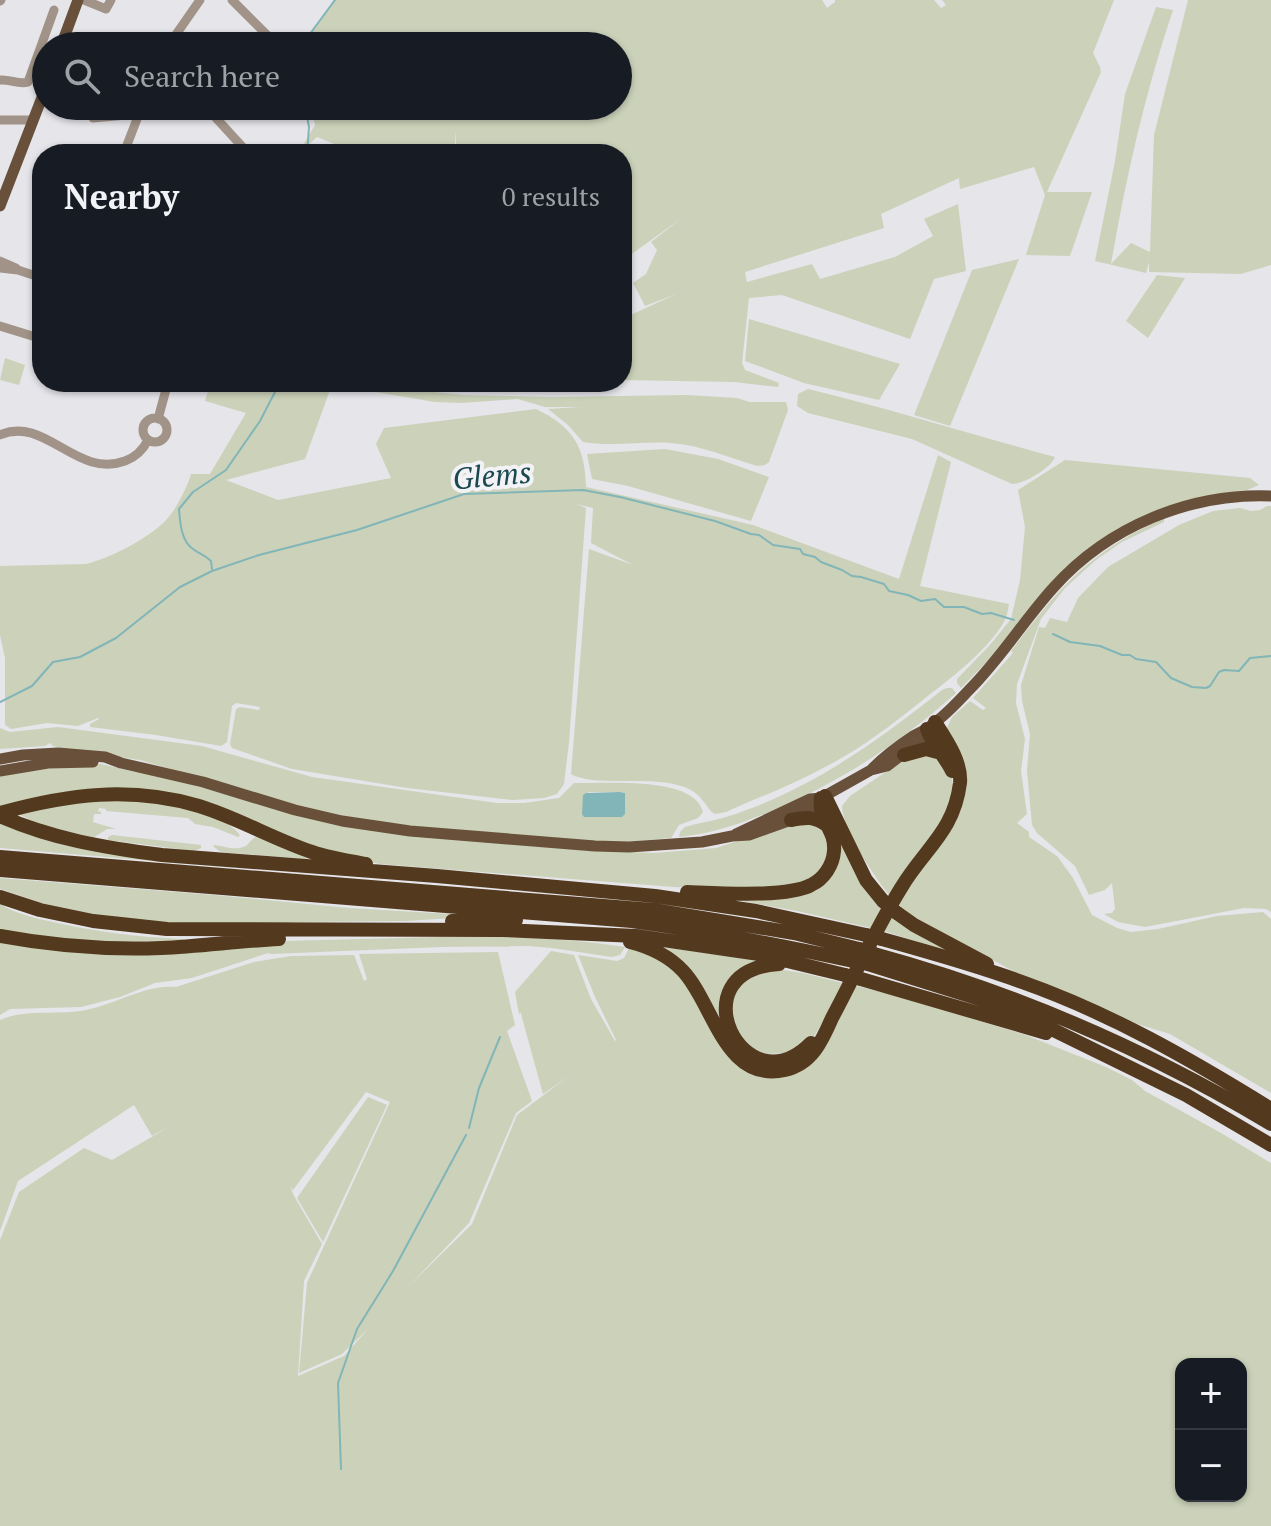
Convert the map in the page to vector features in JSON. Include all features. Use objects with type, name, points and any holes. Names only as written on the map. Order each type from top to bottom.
[{"type":"highway","points":[[931,726],[932,741],[953,775],[957,795]]},
{"type":"highway","points":[[602,934],[645,946],[666,956],[679,967],[702,998],[725,1043],[739,1059],[756,1068],[775,1071],[802,1063],[819,1046],[903,884],[947,826],[954,810],[960,778],[956,761],[931,726]]},
{"type":"highway","points":[[904,755],[922,749],[941,753]]},
{"type":"highway","points":[[0,814],[76,796],[113,793],[159,797],[212,811],[315,853],[437,876]]},
{"type":"highway","points":[[634,894],[794,891],[809,886],[825,874],[835,846],[820,811],[823,797]]},
{"type":"highway","points":[[823,797],[866,880],[883,901],[914,925],[1023,982],[1129,1028],[1208,1070],[1271,1109]]},
{"type":"highway","points":[[0,814],[37,831],[94,845],[162,855],[634,894],[756,911],[882,939],[1023,982]]},
{"type":"highway","points":[[791,820],[810,817],[828,826]]},
{"type":"highway","points":[[0,857],[653,910],[794,933],[856,955],[984,988],[1076,1023],[1182,1074],[1271,1124]]},
{"type":"highway","points":[[0,870],[611,920],[702,930],[856,955]]},
{"type":"highway","points":[[2,897],[59,915],[132,926],[200,930],[502,930],[636,936],[698,944],[798,963],[861,979],[1073,1041]]},
{"type":"highway","points":[[337,930],[361,925],[471,920],[611,920]]},
{"type":"highway","points":[[0,936],[45,944],[120,949],[345,936],[371,930]]},
{"type":"highway","points":[[871,959],[1031,1019],[1186,1095],[1271,1145]]},
{"type":"highway","points":[[798,963],[758,967],[734,984],[726,1011],[733,1038],[754,1056],[784,1060],[809,1046],[832,1018]]},
{"type":"main road","points":[[67,32],[81,0]]},
{"type":"main road","points":[[0,206],[33,120]]},
{"type":"main road","points":[[871,770],[952,708],[1002,654],[1056,585],[1091,553],[1143,521],[1187,505],[1232,497],[1271,496]]},
{"type":"main road","points":[[732,836],[810,799],[823,797],[871,770],[887,766],[924,738],[931,726]]},
{"type":"main road","points":[[0,752],[105,757],[295,810],[389,829],[595,846],[702,842],[749,835],[791,820],[817,805],[823,797]]},
{"type":"main road","points":[[1,768],[23,755]]},
{"type":"main road","points":[[1,768],[48,763],[121,763]]},
{"type":"street","points":[[81,0],[106,9],[111,0]]},
{"type":"street","points":[[178,32],[200,0]]},
{"type":"street","points":[[232,0],[264,32]]},
{"type":"street","points":[[46,32],[54,10]]},
{"type":"street","points":[[0,80],[28,82],[32,71]]},
{"type":"street","points":[[0,120],[33,120]]},
{"type":"street","points":[[127,144],[136,120]]},
{"type":"street","points":[[218,120],[240,144]]},
{"type":"street","points":[[0,261],[18,270]]},
{"type":"street","points":[[0,268],[32,275]]},
{"type":"street","points":[[0,326],[32,336]]},
{"type":"street","points":[[158,419],[165,392]]},
{"type":"street","points":[[151,419],[164,423],[165,435],[160,441],[148,440],[143,431],[145,424],[151,419]]},
{"type":"street","points":[[0,435],[23,431],[38,435],[83,460],[105,465],[133,458],[148,440]]},
{"type":"green space","points":[[335,0],[822,0],[827,8],[835,0],[934,0],[941,8],[946,5],[942,0],[1114,0],[1093,53],[1101,72],[1047,192],[1092,192],[1070,256],[1026,255],[1045,195],[1034,167],[960,189],[959,178],[881,214],[884,228],[745,272],[747,282],[812,264],[820,279],[895,257],[933,236],[924,219],[958,204],[966,271],[934,279],[910,339],[782,295],[749,298],[742,363],[745,370],[779,383],[778,387],[734,382],[632,380],[632,314],[676,294],[645,306],[633,283],[646,274],[657,250],[651,242],[683,217],[632,254],[632,144],[456,144],[456,131],[455,144],[334,144],[317,137],[309,144],[304,144],[315,125],[314,120],[632,120],[632,32],[312,32]]},
{"type":"green space","points":[[1188,0],[1271,0],[1271,265],[1241,274],[1149,272],[1149,262],[1146,273],[1095,261],[1125,94],[1156,7],[1173,10],[1137,136],[1111,264],[1131,243],[1150,252],[1154,135]]},
{"type":"green space","points":[[1019,259],[950,426],[914,415],[972,270]]},
{"type":"green space","points":[[1157,275],[1185,278],[1148,338],[1126,321]]},
{"type":"green space","points":[[749,319],[900,364],[879,400],[804,383],[745,361]]},
{"type":"green space","points":[[5,358],[25,365],[19,385],[0,380]]},
{"type":"green space","points":[[808,389],[1055,457],[1036,475],[1012,484],[912,439],[808,413],[797,406],[798,394]]},
{"type":"green space","points":[[208,392],[329,392],[305,459],[226,480],[278,500],[391,478],[376,444],[384,428],[536,409],[559,423],[574,439],[583,460],[586,487],[753,525],[899,579],[938,455],[951,462],[920,586],[1009,604],[1007,615],[996,633],[967,664],[865,743],[802,779],[715,814],[692,790],[681,786],[651,781],[593,780],[571,774],[589,549],[633,565],[591,543],[593,508],[576,504],[586,508],[569,742],[564,784],[557,794],[513,800],[407,788],[292,769],[232,748],[236,709],[259,710],[260,707],[236,703],[232,706],[227,742],[221,746],[90,727],[98,718],[78,726],[47,723],[11,729],[5,725],[0,566],[86,564],[107,557],[151,533],[168,518],[191,474],[210,474],[246,413],[205,401]]},
{"type":"green space","points":[[376,392],[552,397],[687,395],[737,398],[750,402],[786,402],[788,410],[769,462],[757,466],[682,444],[583,442],[548,409],[580,407],[545,407],[518,399],[435,402]]},
{"type":"green space","points":[[665,449],[718,459],[769,477],[751,521],[628,486],[592,479],[587,454]]},
{"type":"green space","points":[[1065,460],[1250,478],[1259,485],[1114,532],[961,688],[957,679],[1011,619],[1020,580],[1025,527],[1018,490]]},
{"type":"green space","points":[[1271,506],[1271,912],[1244,908],[1145,927],[1118,922],[1104,914],[1112,913],[1115,909],[1112,883],[1105,890],[1089,895],[1075,866],[1032,825],[1027,771],[1030,734],[1021,685],[1039,627],[1045,628],[1050,618],[1067,622],[1078,598],[1108,567],[1179,525],[1213,511],[1240,508],[1251,511]]},
{"type":"green space","points":[[1164,518],[1164,522],[1122,542],[1096,560],[1065,588],[1041,619],[1017,684],[1016,703],[1025,739],[1021,771],[1027,814],[1017,823],[1029,832],[1029,837],[1057,856],[1073,878],[1092,915],[1117,928],[1131,932],[1217,916],[1263,912],[1271,919],[1271,1093],[1170,1034],[1137,1024],[1011,970],[907,913],[898,903],[959,810],[947,728],[952,717],[970,701],[983,710],[986,708],[973,698],[1013,653],[1011,651],[1045,608],[1078,573],[1115,544]]},
{"type":"green space","points":[[947,688],[952,688],[956,693],[914,728],[824,786],[739,823],[679,837],[685,827],[756,806],[840,764]]},
{"type":"green space","points":[[58,727],[202,746],[312,777],[497,803],[559,798],[574,783],[646,784],[683,792],[696,800],[703,812],[698,818],[679,825],[671,838],[625,842],[443,830],[336,816],[140,760],[75,751],[50,743],[0,749],[0,728],[10,732]],"holes":[[[588,792],[623,792],[622,817],[584,817]]]},
{"type":"green space","points":[[911,755],[936,755],[952,778],[953,787],[949,811],[890,896],[853,840],[842,806],[850,796]]},
{"type":"green space","points":[[101,764],[145,772],[278,808],[590,851],[655,853],[716,848],[801,820],[828,833],[827,865],[800,886],[674,887],[380,864],[333,855],[173,797],[0,806],[0,773]]},
{"type":"green space","points":[[111,799],[199,812],[216,818],[240,835],[238,837],[195,824],[188,818],[99,808],[101,814],[94,814],[93,822],[116,829],[107,829],[93,838],[39,824],[18,814]]},
{"type":"green space","points":[[0,823],[177,862],[177,863],[0,848]]},
{"type":"green space","points":[[112,835],[201,845],[201,848],[194,851],[108,840]]},
{"type":"green space","points":[[257,836],[311,858],[228,853],[213,846],[239,848]]},
{"type":"green space","points":[[842,840],[883,908],[871,928],[720,897],[809,889]]},
{"type":"green space","points":[[0,878],[349,908],[484,916],[265,925],[138,922],[60,909],[0,889]]},
{"type":"green space","points":[[0,904],[26,915],[69,926],[184,940],[90,943],[0,932]]},
{"type":"green space","points":[[892,915],[952,953],[884,931]]},
{"type":"green space","points":[[478,936],[625,947],[620,955],[612,957],[528,946],[268,953],[192,978],[155,983],[120,997],[81,1007],[10,1009],[0,1015],[0,939],[44,947]]},
{"type":"green space","points":[[660,947],[761,962],[723,1002],[753,1063]]},
{"type":"green space","points":[[629,948],[639,949],[677,970],[731,1056],[822,1051],[857,986],[1023,1034],[1106,1067],[1271,1163],[1271,1526],[0,1526],[0,1240],[19,1192],[84,1148],[112,1160],[174,1124],[152,1136],[134,1105],[18,1181],[0,1231],[0,1020],[21,1014],[86,1010],[142,991],[176,987],[254,962],[291,956],[354,955],[364,981],[367,979],[359,954],[498,952],[515,1025],[507,1031],[532,1101],[516,1113],[469,1223],[409,1286],[472,1224],[517,1115],[569,1076],[543,1094],[515,992],[551,951],[574,955],[591,999],[615,1041],[578,955],[617,961],[624,958]],"holes":[[[366,1092],[390,1102],[307,1283],[299,1373],[342,1354],[368,1329],[344,1356],[298,1376],[304,1281],[322,1244],[290,1186],[293,1190]]]},
{"type":"green space","points":[[776,969],[843,983],[813,1038],[777,1058],[748,1050],[729,1014],[732,998],[744,979]]},
{"type":"green space","points":[[368,1097],[387,1105],[323,1242],[297,1198]]},
{"type":"water","points":[[586,793],[625,793],[625,814],[622,817],[584,817],[582,814],[583,795]]},
{"type":"waterway","points":[[311,32],[335,0]]},
{"type":"waterway","points":[[308,120],[308,144]]},
{"type":"waterway","points":[[212,569],[211,561],[186,541],[179,509],[193,492],[226,470],[260,421],[275,392]]},
{"type":"waterway","name":"Glems","points":[[0,702],[32,686],[53,662],[80,657],[116,638],[180,587],[212,571],[259,555],[357,530],[464,494],[583,490],[620,497],[715,521],[759,535],[773,545],[800,549],[803,554],[852,576],[884,584],[889,591],[921,601],[935,599],[944,607],[964,607],[1014,620]]},
{"type":"waterway","name":"Glems","points":[[1053,634],[1070,642],[1100,646],[1122,655],[1156,662],[1171,678],[1192,687],[1206,688],[1219,672],[1239,671],[1250,658],[1271,656]]},
{"type":"waterway","points":[[469,1128],[479,1088],[500,1037]]},
{"type":"waterway","points":[[341,1469],[338,1383],[357,1329],[393,1271],[466,1135]]}]
